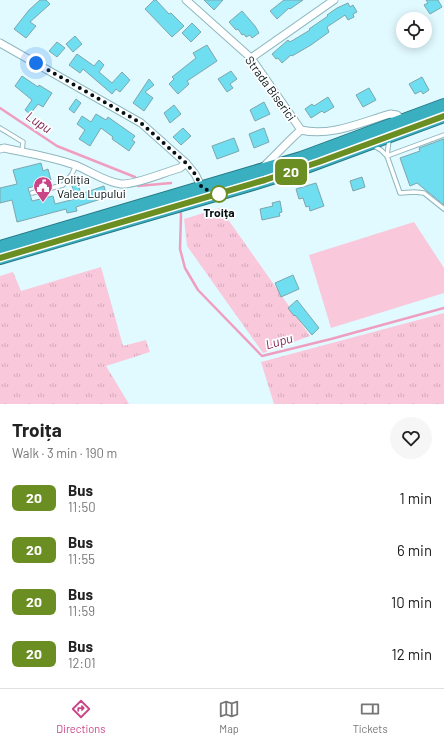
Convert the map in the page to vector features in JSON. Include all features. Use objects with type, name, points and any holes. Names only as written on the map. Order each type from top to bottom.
[{"type":"highway","points":[[183,199],[202,188],[307,156],[403,121],[444,113]]},
{"type":"highway","points":[[0,258],[183,199],[296,170],[367,145],[444,113]]},
{"type":"highway","points":[[0,247],[163,205]]},
{"type":"street","name":"Strada Biserici","points":[[186,0],[251,58],[301,130],[325,132],[390,114],[397,115],[403,121]]},
{"type":"street","points":[[251,58],[334,0]]},
{"type":"street","points":[[0,43],[141,123],[186,163],[195,174],[202,188]]},
{"type":"street","name":"Strada Biserici","points":[[258,171],[301,130]]},
{"type":"street","points":[[0,149],[4,148],[57,159],[113,182],[122,184],[132,183],[180,168],[186,163]]},
{"type":"lane","points":[[0,128],[23,142],[22,152]]},
{"type":"lane","points":[[387,156],[444,134]]},
{"type":"lane","points":[[390,136],[387,147],[387,156],[400,193],[424,193],[444,209]]},
{"type":"lane","points":[[367,145],[376,147],[387,156]]},
{"type":"lane","points":[[32,193],[62,185],[72,174],[76,166]]},
{"type":"green space","points":[[220,208],[310,336],[263,353],[187,246],[184,219]]},
{"type":"green space","points":[[414,222],[444,268],[444,293],[331,328],[309,255]]},
{"type":"green space","points":[[101,267],[123,346],[146,340],[150,352],[106,366],[129,404],[0,404],[0,276],[13,272],[21,291]]},
{"type":"green space","points":[[444,313],[444,404],[274,404],[261,362]]},
{"type":"building","points":[[40,0],[46,0],[50,4],[30,22],[36,26],[26,38],[14,29],[29,10]]},
{"type":"building","points":[[154,0],[156,0],[169,14],[171,13],[184,26],[172,37],[145,9]]},
{"type":"building","points":[[204,0],[223,0],[214,10]]},
{"type":"building","points":[[284,0],[303,0],[290,9],[289,8],[277,19],[270,11]]},
{"type":"building","points":[[426,0],[438,0],[442,7],[432,13],[429,12],[424,5],[428,3]]},
{"type":"building","points":[[348,3],[350,7],[353,5],[357,12],[353,14],[354,17],[348,20],[345,15],[327,27],[329,32],[311,45],[292,56],[291,55],[282,63],[272,54],[288,40],[290,42],[310,30],[309,29],[328,16],[327,15]]},
{"type":"building","points":[[242,11],[259,33],[252,38],[250,35],[246,37],[244,34],[242,35],[238,29],[236,30],[229,22]]},
{"type":"building","points":[[192,23],[201,32],[191,42],[182,33]]},
{"type":"building","points":[[75,36],[82,44],[73,52],[66,44]]},
{"type":"building","points":[[57,42],[65,48],[57,57],[49,51]]},
{"type":"building","points":[[207,45],[217,61],[187,81],[189,84],[178,94],[169,84],[174,79],[172,77],[196,58],[193,53]]},
{"type":"building","points":[[77,54],[94,66],[99,60],[104,65],[99,72],[112,83],[122,72],[130,80],[120,92],[116,89],[112,94],[83,69],[80,73],[69,65]]},
{"type":"building","points":[[231,71],[237,79],[230,84],[233,88],[227,92],[218,79]]},
{"type":"building","points":[[22,76],[38,87],[39,85],[52,93],[43,107],[38,104],[30,114],[25,110],[32,100],[15,86]]},
{"type":"building","points":[[422,77],[429,90],[423,94],[421,91],[415,94],[409,84]]},
{"type":"building","points":[[149,79],[154,85],[145,92],[153,98],[144,111],[133,103]]},
{"type":"building","points":[[369,88],[376,100],[363,107],[356,95]]},
{"type":"building","points":[[328,97],[334,107],[324,113],[322,111],[311,118],[305,109],[312,104],[314,106]]},
{"type":"building","points":[[76,99],[81,103],[74,113],[69,109]]},
{"type":"building","points":[[264,102],[270,114],[255,121],[250,110]]},
{"type":"building","points":[[174,105],[181,114],[170,123],[164,113]]},
{"type":"building","points":[[96,114],[106,120],[108,117],[135,136],[132,140],[135,142],[129,151],[112,139],[113,137],[101,128],[90,146],[79,139],[85,130],[77,124],[82,116],[91,122]]},
{"type":"building","points":[[183,128],[191,136],[181,145],[173,137]]},
{"type":"building","points":[[264,128],[269,142],[254,148],[249,134]]},
{"type":"building","points":[[234,138],[239,151],[217,159],[212,146]]},
{"type":"building","points":[[444,139],[444,205],[417,183],[410,186],[400,158],[420,151],[419,148]]},
{"type":"building","points":[[41,163],[43,171],[48,169],[51,180],[47,181],[48,183],[28,188],[32,201],[53,196],[55,204],[75,199],[71,181],[77,180],[81,194],[104,186],[107,197],[76,207],[77,211],[67,213],[66,209],[17,222],[12,200],[0,203],[0,188],[17,184],[13,170]]},
{"type":"building","points":[[362,177],[365,187],[353,191],[350,181]]},
{"type":"building","points":[[316,183],[324,206],[310,211],[309,206],[306,207],[303,198],[299,199],[296,189]]},
{"type":"building","points":[[280,201],[282,212],[279,213],[280,216],[262,220],[260,209],[273,206],[272,203]]},
{"type":"building","points":[[293,275],[299,289],[281,297],[275,283]]},
{"type":"building","points":[[297,300],[319,328],[312,335],[288,308]]},
{"type":"waterway","name":"Lupu","points":[[0,108],[57,146],[135,177]]},
{"type":"waterway","name":"Lupu","points":[[138,186],[171,183]]},
{"type":"waterway","name":"Lupu","points":[[180,209],[180,249],[185,268],[198,290],[262,356],[444,308]]},
{"type":"bus line","name":"20","points":[[0,258],[304,168],[444,116]]},
{"type":"place","name":"Troița","points":[[219,194]]},
{"type":"place","name":"Poliția Valea Lupului","points":[[43,203]]},
{"type":"route","points":[[36,63],[141,123],[186,163],[195,174],[202,188],[219,194]]}]
